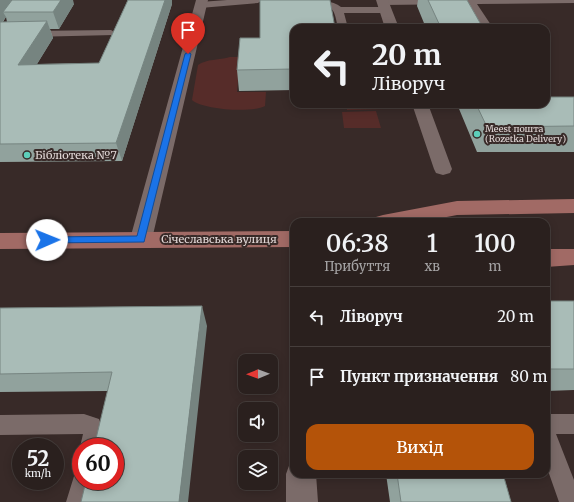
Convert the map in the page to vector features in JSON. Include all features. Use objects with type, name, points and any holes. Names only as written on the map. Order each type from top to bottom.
[{"type":"main road","points":[[404,218],[457,208],[574,206]]},
{"type":"main road","name":"Січеславська вулиця","points":[[0,241],[290,239]]},
{"type":"main road","points":[[550,258],[574,257]]},
{"type":"street","points":[[141,239],[201,3]]},
{"type":"street","points":[[384,4],[391,24]]},
{"type":"street","points":[[421,108],[443,170]]},
{"type":"street","points":[[301,478],[302,502]]},
{"type":"lane","points":[[201,3],[258,0]]},
{"type":"lane","points":[[309,0],[332,3],[340,10],[342,24]]},
{"type":"lane","points":[[340,10],[384,4],[574,0]]},
{"type":"lane","points":[[471,1],[485,24]]},
{"type":"lane","points":[[17,34],[111,33]]},
{"type":"lane","points":[[0,425],[84,424],[92,426],[93,438]]},
{"type":"lane","points":[[550,424],[574,424]]},
{"type":"lane","points":[[550,446],[571,502]]},
{"type":"lane","points":[[78,502],[81,490]]},
{"type":"shaded area","points":[[230,57],[240,57],[237,92],[266,92],[265,106],[239,110],[206,106],[192,100],[198,65],[209,61]]},
{"type":"shaded area","points":[[347,108],[388,108],[384,109],[347,110]]},
{"type":"shaded area","points":[[376,111],[381,128],[344,128],[342,112]]},
{"type":"building","points":[[12,0],[61,0],[53,12],[3,12]]},
{"type":"building","points":[[128,0],[165,0],[116,143],[0,144],[0,22],[47,21],[18,65],[99,63]]},
{"type":"building","points":[[260,0],[330,0],[334,24],[290,24],[290,69],[237,70],[240,38],[260,38]]},
{"type":"building","points":[[428,0],[467,0],[481,24],[439,24]]},
{"type":"building","points":[[550,97],[574,97],[574,126],[487,127],[478,108],[550,108]]},
{"type":"building","points":[[550,301],[574,301],[574,369],[550,369]]},
{"type":"building","points":[[202,306],[179,502],[81,502],[84,490],[124,490],[124,438],[96,438],[112,372],[0,374],[0,308]]},
{"type":"building","points":[[398,478],[504,478],[511,502],[401,502]]},
{"type":"place","name":"Meest пошта (Rozetka Delivery)","points":[[477,134]]},
{"type":"place","name":"Бібліотека №7","points":[[27,155]]},
{"type":"route","points":[[47,240],[141,239],[188,54]]}]
